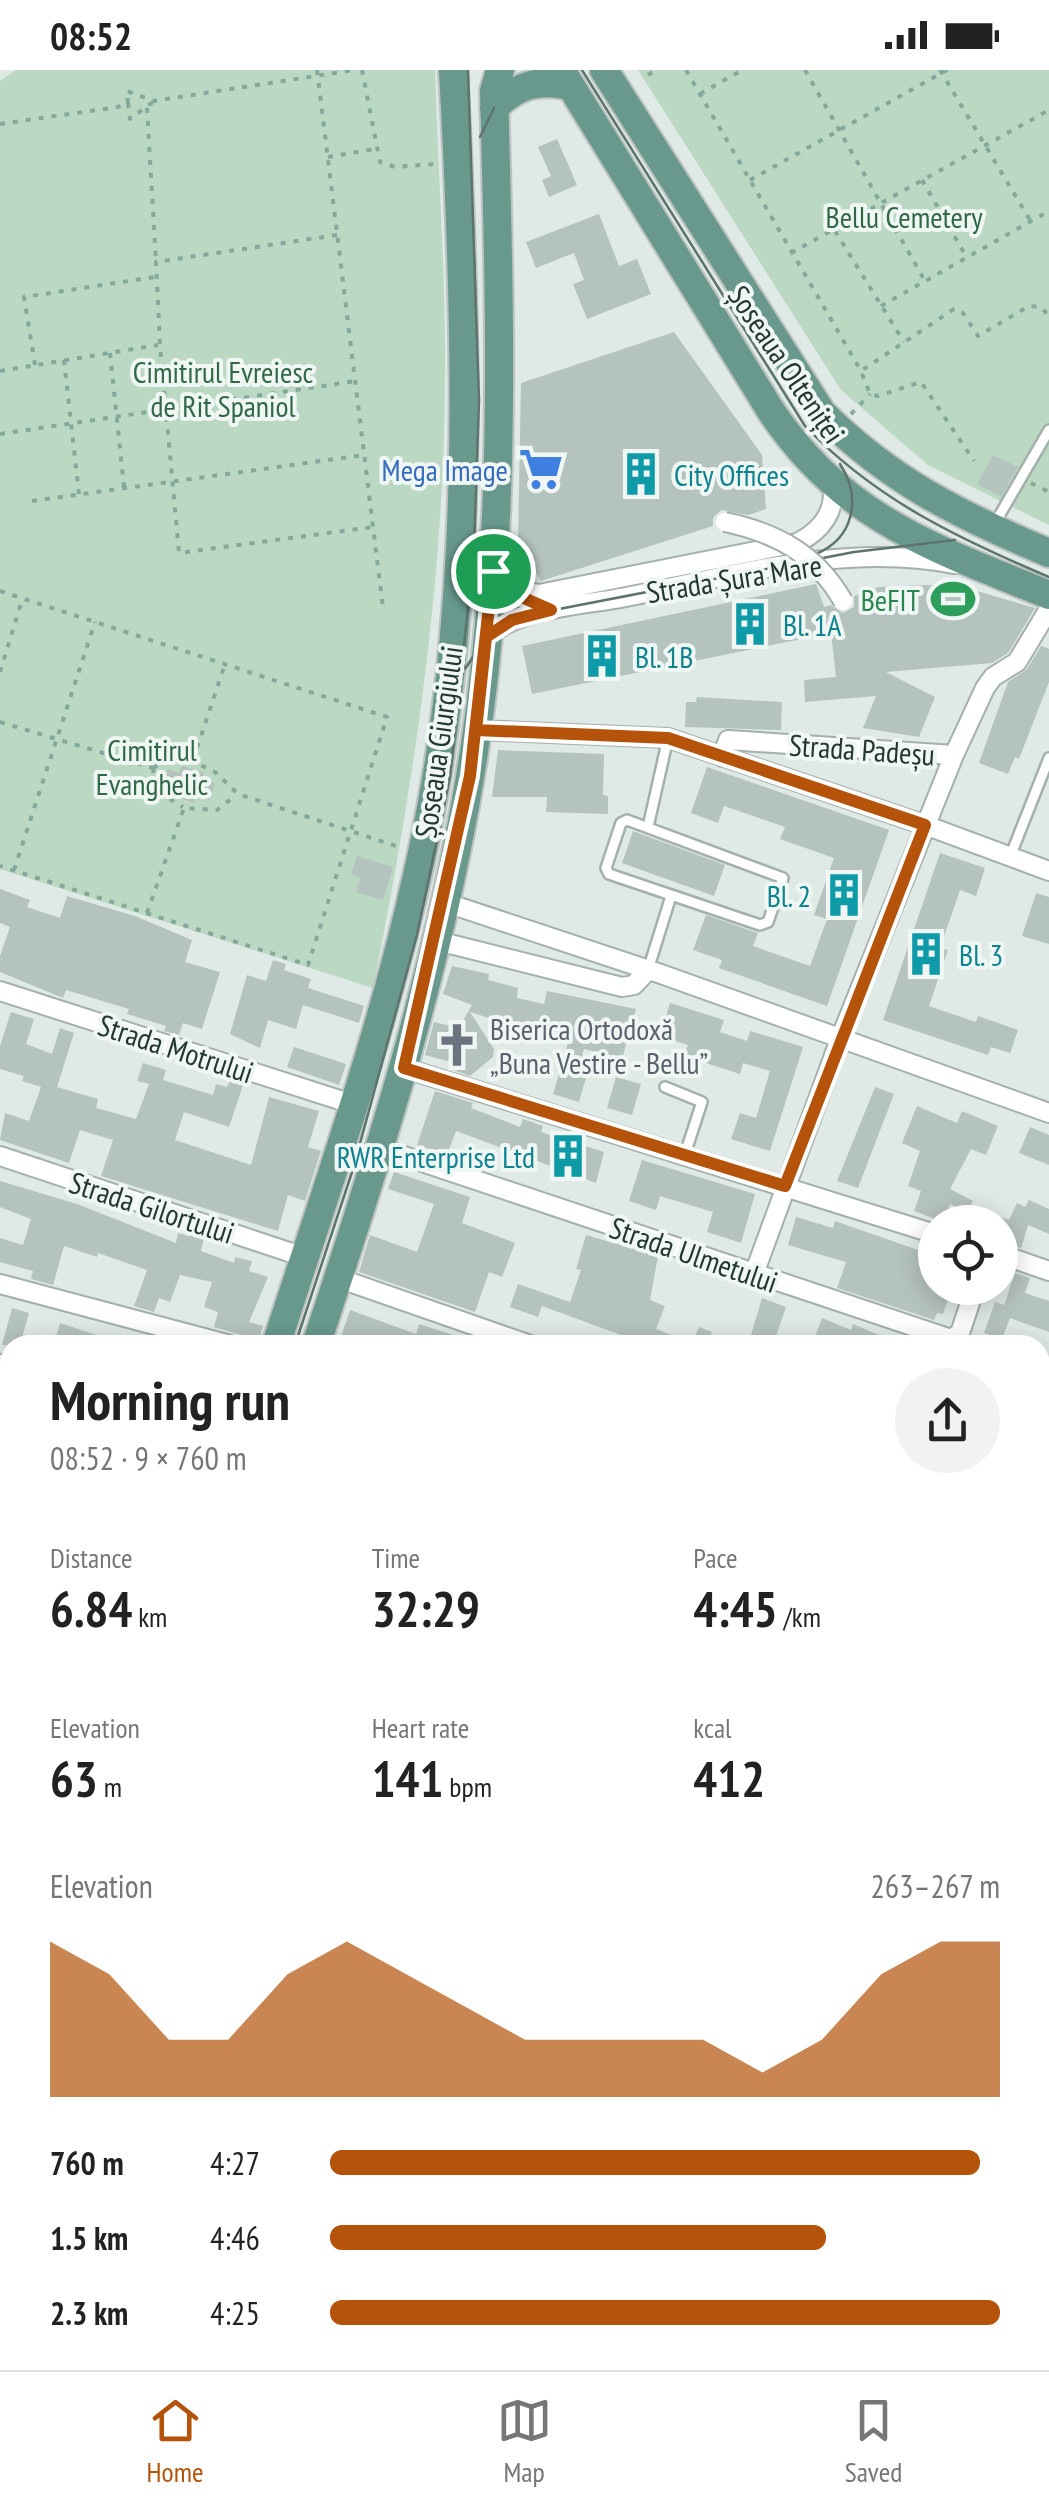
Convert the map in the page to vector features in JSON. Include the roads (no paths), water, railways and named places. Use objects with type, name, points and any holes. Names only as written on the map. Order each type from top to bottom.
[{"type":"main road","name":"Șoseaua Giurgiului","points":[[279,1335],[352,1104],[417,872],[444,727],[462,464],[453,70]]},
{"type":"main road","name":"Șoseaua Giurgiului","points":[[319,1335],[404,1068],[444,902],[476,730],[486,637],[503,580],[494,108],[495,82],[500,70]]},
{"type":"main road","name":"Șoseaua Olteniței","points":[[604,70],[822,413],[898,479],[1049,553]]},
{"type":"main road","points":[[494,108],[521,86],[566,78]]},
{"type":"main road","name":"Șoseaua Olteniței","points":[[566,78],[771,411],[802,454],[854,503],[887,523],[1049,595]]},
{"type":"street","name":"Strada Șura Mare","points":[[503,580],[539,594],[797,543],[826,520],[833,500],[832,483]]},
{"type":"street","points":[[725,522],[758,529],[802,552],[822,570],[843,601]]},
{"type":"street","name":"Strada Șura Mare","points":[[486,637],[512,620],[551,610],[791,564],[915,559],[988,571]]},
{"type":"street","points":[[503,580],[551,610]]},
{"type":"street","name":"Strada Padeșu","points":[[754,1274],[840,1040],[954,755],[985,688],[993,677],[1018,662],[1049,609]]},
{"type":"street","name":"Strada Padeșu","points":[[476,730],[668,738],[1049,871]]},
{"type":"street","name":"Strada Padeșu","points":[[722,756],[728,740],[954,755]]},
{"type":"street","points":[[444,902],[1049,1113]]},
{"type":"street","points":[[434,940],[622,986],[634,985],[648,970]]},
{"type":"street","name":"Strada Motrului","points":[[0,991],[352,1104]]},
{"type":"street","points":[[404,1068],[918,1229]]},
{"type":"street","name":"Strada Ulmetului","points":[[380,1148],[936,1335]]},
{"type":"street","name":"Strada Gilortului","points":[[0,1156],[304,1257]]},
{"type":"street","points":[[1018,1260],[1049,1271]]},
{"type":"street","points":[[338,1278],[501,1335]]},
{"type":"street","points":[[0,1284],[192,1335]]},
{"type":"street","name":"Strada Ulmetului","points":[[957,1335],[969,1305]]},
{"type":"lane","points":[[992,528],[1049,430]]},
{"type":"lane","points":[[648,827],[668,738]]},
{"type":"lane","points":[[1010,857],[1049,758]]},
{"type":"lane","points":[[627,820],[648,827],[779,876],[784,884],[768,922],[760,925],[606,872],[621,823],[627,820]]},
{"type":"lane","points":[[648,970],[671,896]]},
{"type":"lane","points":[[665,1087],[702,1102],[685,1154]]},
{"type":"tram line","points":[[298,1335],[353,1169],[417,935],[450,777],[474,551],[479,400],[468,70]]},
{"type":"tram line","points":[[582,70],[805,426],[889,496],[950,531],[1049,577]]},
{"type":"tram line","points":[[480,137],[494,108]]},
{"type":"tram line","points":[[816,554],[839,538],[851,516],[851,490],[840,464]]},
{"type":"tram line","points":[[465,669],[486,637],[528,615],[854,552],[955,540]]},
{"type":"tram line","points":[[482,545],[509,585],[551,610]]},
{"type":"place","name":"Mega Image","points":[[541,469]]},
{"type":"place","name":"City Offices","points":[[641,474]]},
{"type":"place","name":"BeFIT","points":[[953,599]]},
{"type":"place","name":"Bl. 1A","points":[[750,624]]},
{"type":"place","name":"Bl. 1B","points":[[602,656]]},
{"type":"place","name":"Bl. 2","points":[[844,895]]},
{"type":"place","name":"Bl. 3","points":[[926,954]]},
{"type":"place","name":"Biserica Ortodoxă „Buna Vestire - Bellu”","points":[[457,1045]]},
{"type":"place","name":"RWR Enterprise Ltd","points":[[568,1156]]},
{"type":"park label","name":"Bellu Cemetery","points":[[904,216]]},
{"type":"park label","name":"Cimitirul Evreiesc de Rit Spaniol","points":[[223,388]]},
{"type":"park label","name":"Cimitirul Evanghelic","points":[[152,766]]}]
